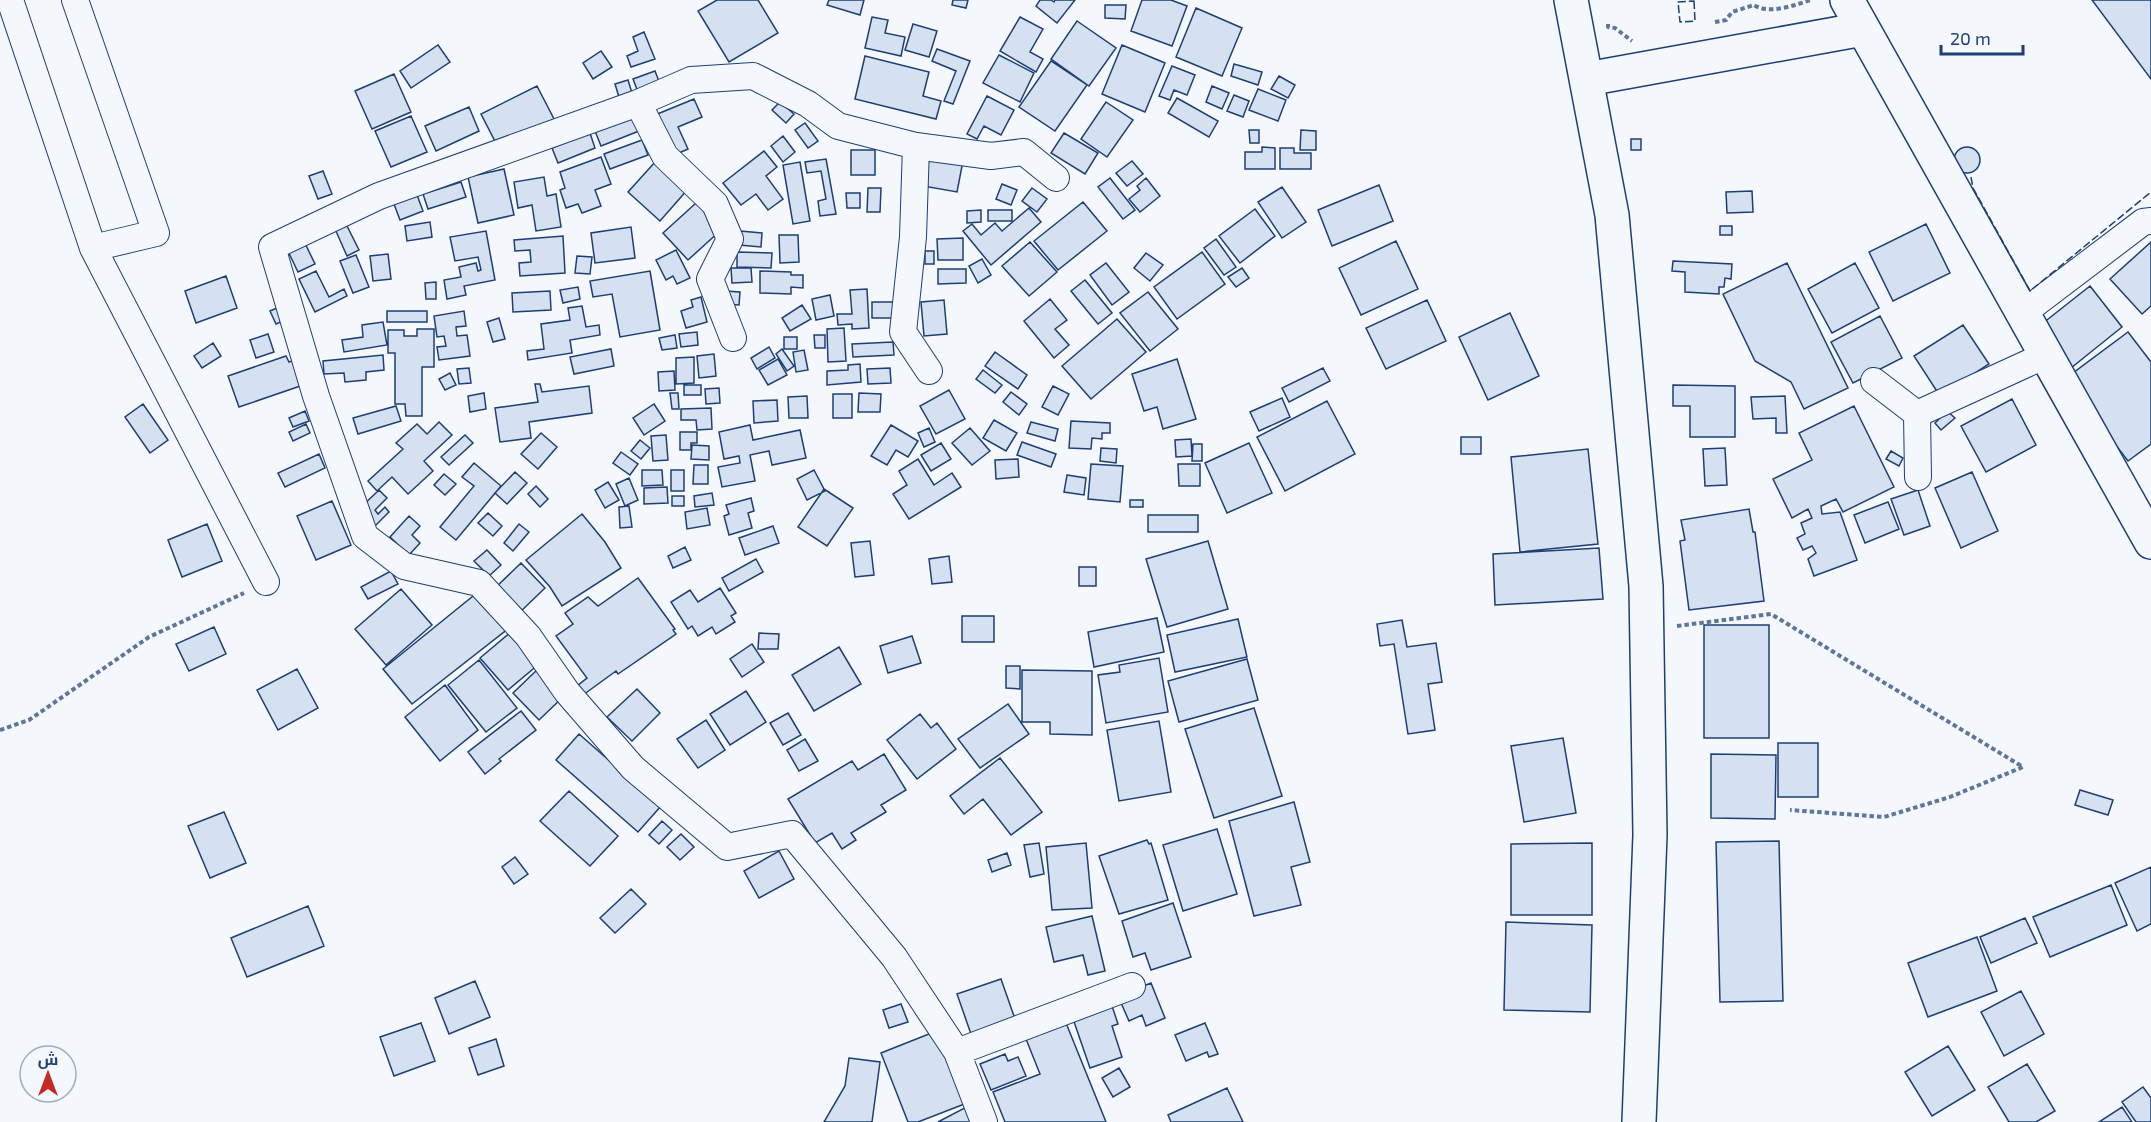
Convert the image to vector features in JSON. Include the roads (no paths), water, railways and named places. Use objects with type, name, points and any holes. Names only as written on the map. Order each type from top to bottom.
[{"type":"main road","points":[[1571,0],[1612,215],[1646,586],[1650,835],[1639,1122]]},
{"type":"main road","points":[[1846,0],[2151,542]]},
{"type":"main road","points":[[1587,79],[1863,29]]},
{"type":"street","points":[[10,0],[93,248],[266,582]]},
{"type":"street","points":[[75,0],[156,233],[93,248]]},
{"type":"street","points":[[984,1122],[957,1052],[894,957],[792,834],[727,848],[633,768],[567,692],[528,636],[479,583],[404,566],[365,536],[316,396],[272,247],[379,196],[638,104],[691,80],[753,76],[808,104],[838,126],[916,146],[991,156],[1024,152],[1056,178]]},
{"type":"street","points":[[638,104],[665,156],[715,204],[730,239],[710,279],[733,338]]},
{"type":"street","points":[[916,146],[914,237],[903,332],[929,371]]},
{"type":"street","points":[[2023,313],[2143,222],[2151,221]]},
{"type":"street","points":[[1917,414],[2046,355]]},
{"type":"street","points":[[1874,381],[1917,414]]},
{"type":"street","points":[[1917,414],[1918,477]]},
{"type":"street","points":[[957,1052],[1132,986]]}]
